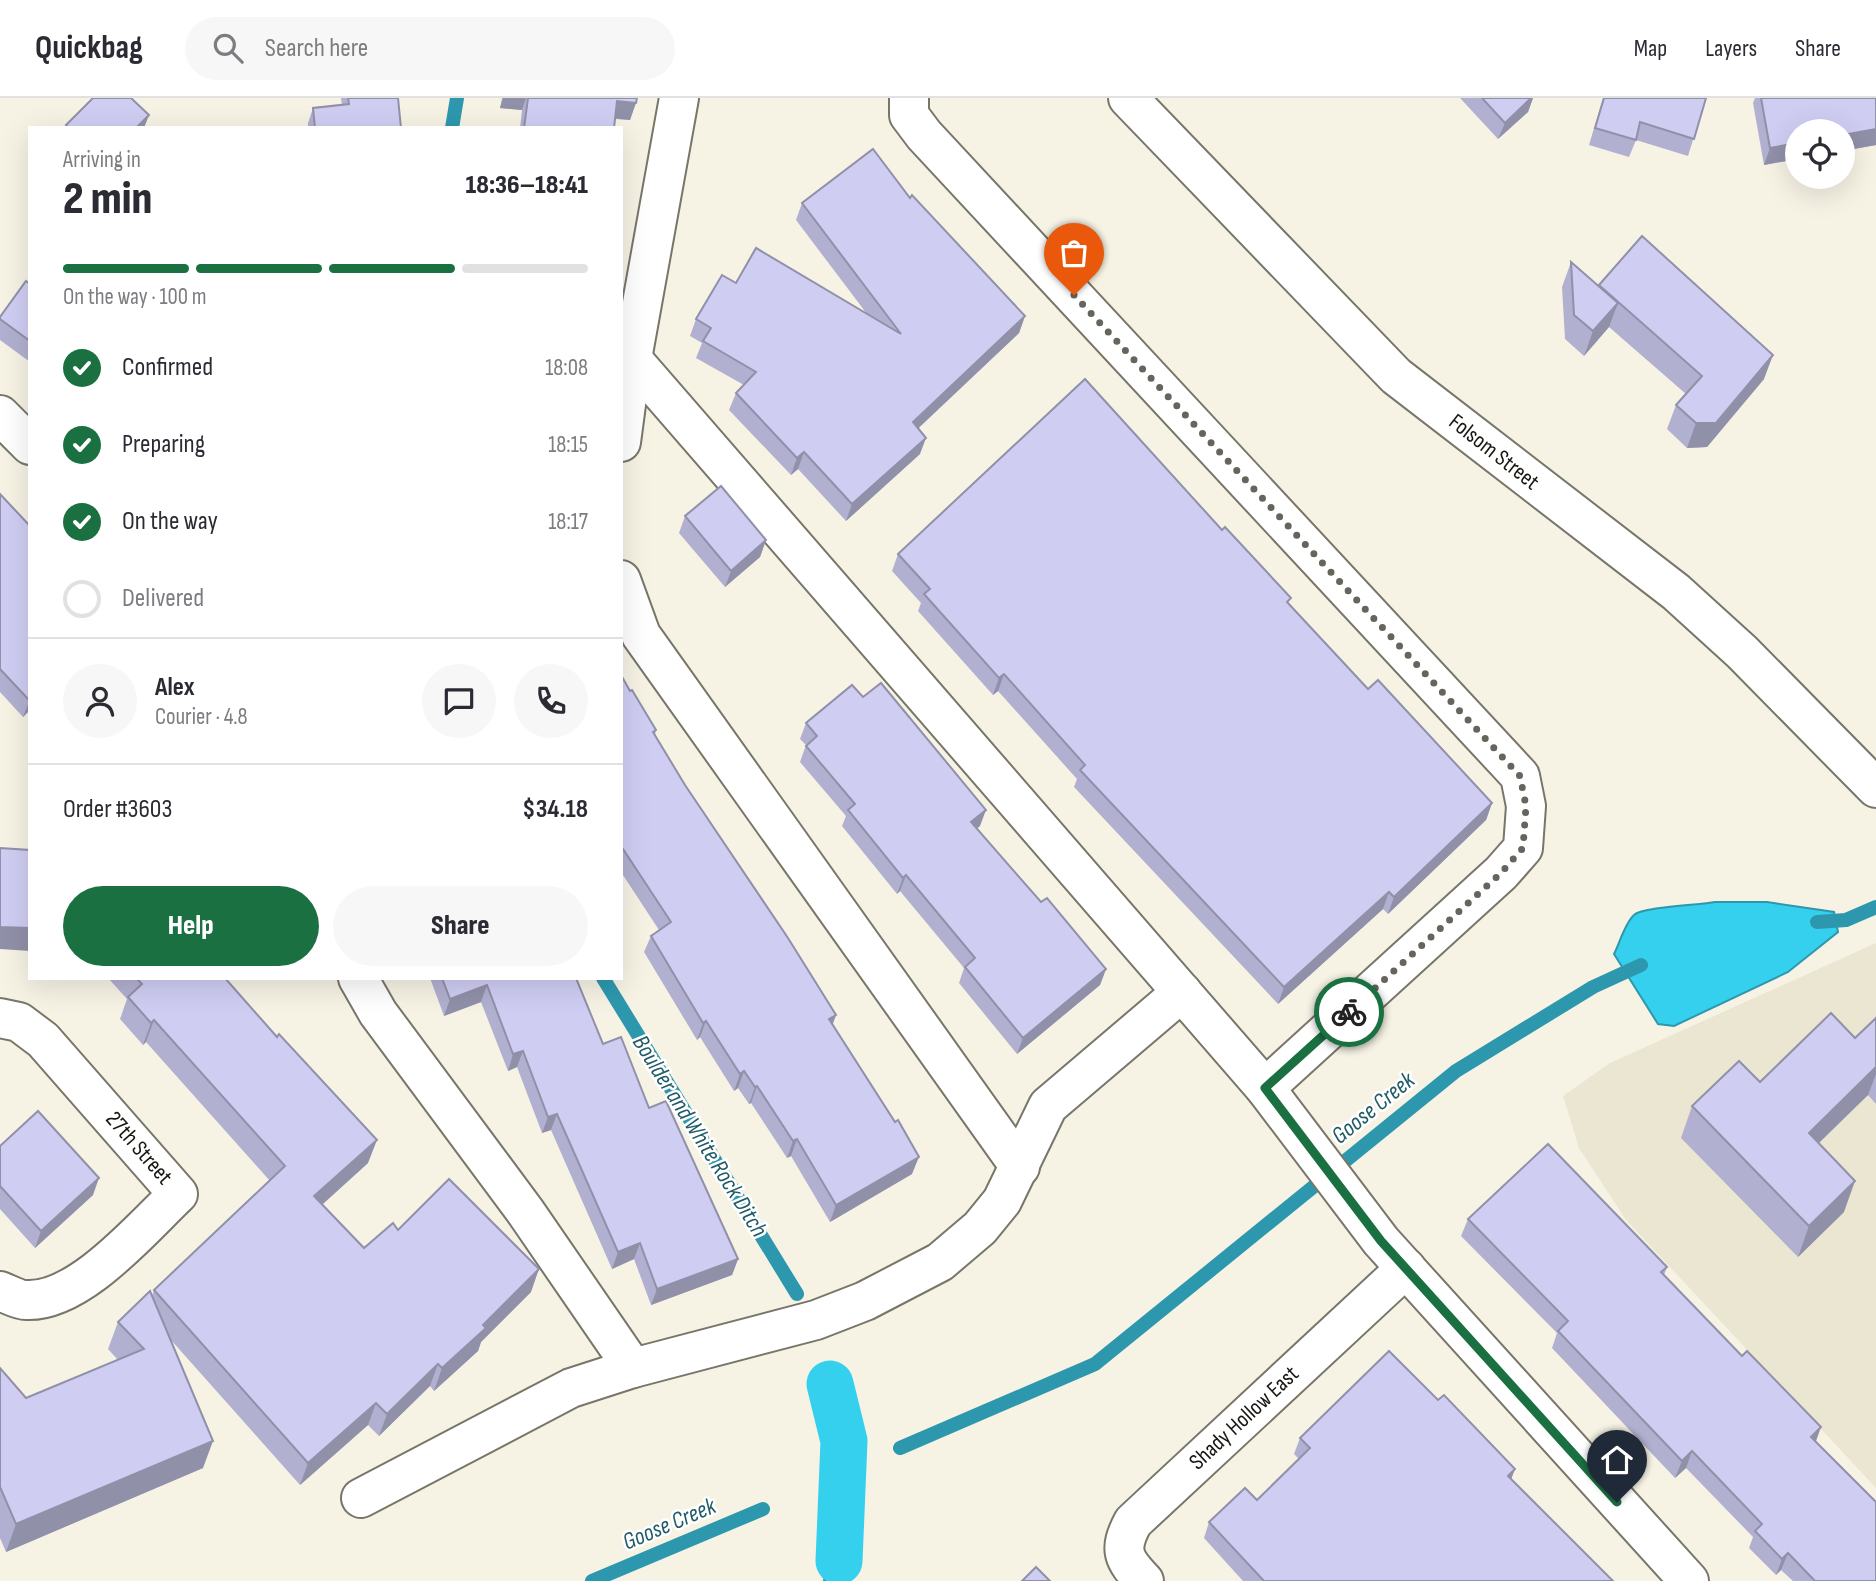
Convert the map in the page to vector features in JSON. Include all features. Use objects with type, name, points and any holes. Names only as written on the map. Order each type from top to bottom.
[{"type":"street","points":[[623,427],[632,359],[679,98]]},
{"type":"street","points":[[909,98],[909,115],[924,135],[1520,776],[1526,806],[1523,848],[1501,873],[1271,1096]]},
{"type":"street","name":"Folsom Street","points":[[1128,98],[1396,376],[1676,592],[1742,652],[1876,788]]},
{"type":"street","points":[[632,359],[1271,1096],[1393,1254],[1689,1581]]},
{"type":"street","points":[[0,415],[28,444]]},
{"type":"street","points":[[623,586],[641,635],[1020,1167]]},
{"type":"street","points":[[359,980],[378,1013],[524,1211],[633,1368]]},
{"type":"street","points":[[361,1498],[571,1388],[633,1368],[816,1320],[865,1301],[940,1262],[980,1228],[1002,1201],[1048,1106],[1182,992]]},
{"type":"street","name":"27th Street","points":[[0,1018],[19,1022],[43,1040],[178,1194],[100,1267],[64,1292],[25,1300],[0,1291]]},
{"type":"street","name":"Shady Hollow East","points":[[1144,1581],[1124,1554],[1124,1539],[1133,1522],[1393,1254]]},
{"type":"shaded area","points":[[1876,943],[1876,1488],[1626,1220],[1579,1148],[1563,1096],[1610,1063]]},
{"type":"water","points":[[1715,902],[1767,902],[1834,912],[1838,932],[1788,972],[1674,1026],[1658,1024],[1614,954],[1625,928],[1639,912]]},
{"type":"building","points":[[93,98],[131,98],[149,115],[138,126],[66,125]]},
{"type":"building","points":[[348,98],[398,98],[401,126],[315,126],[313,108],[349,104]]},
{"type":"building","points":[[528,98],[637,98],[636,103],[617,101],[614,126],[524,126]]},
{"type":"building","points":[[1482,98],[1531,98],[1505,123]]},
{"type":"building","points":[[1604,98],[1706,98],[1694,139],[1640,122],[1636,140],[1595,128]]},
{"type":"building","points":[[1761,98],[1876,98],[1876,129],[1855,133],[1855,119],[1785,119],[1785,145],[1770,148]]},
{"type":"building","points":[[873,149],[910,198],[912,195],[1025,316],[913,422],[926,438],[852,504],[804,452],[797,458],[736,393],[756,372],[703,341],[711,328],[696,319],[722,275],[736,283],[756,248],[901,334],[802,203]]},
{"type":"building","points":[[1642,236],[1773,355],[1716,423],[1696,423],[1676,405],[1702,376],[1599,285]]},
{"type":"building","points":[[1571,262],[1618,303],[1593,331],[1574,315]]},
{"type":"building","points":[[26,281],[28,282],[28,340],[0,317]]},
{"type":"building","points":[[1085,379],[1222,530],[1225,527],[1291,598],[1287,602],[1368,689],[1378,680],[1492,803],[1394,897],[1389,892],[1284,987],[1080,770],[1085,765],[1004,674],[999,678],[924,594],[930,589],[898,554]]},
{"type":"building","points":[[721,486],[766,540],[731,571],[685,516]]},
{"type":"building","points":[[0,494],[28,524],[28,699],[0,669]]},
{"type":"building","points":[[623,679],[656,730],[653,732],[685,785],[788,938],[836,1015],[829,1019],[895,1122],[898,1120],[919,1157],[836,1205],[797,1139],[793,1141],[757,1086],[755,1087],[744,1071],[740,1074],[706,1021],[703,1023],[651,936],[671,922],[623,849]]},
{"type":"building","points":[[881,683],[986,810],[971,822],[1041,902],[1047,898],[1106,969],[1023,1038],[965,967],[975,958],[906,875],[903,878],[848,810],[855,804],[806,746],[817,736],[806,723],[852,685],[863,697]]},
{"type":"building","points":[[0,848],[28,850],[28,928],[0,927]]},
{"type":"building","points":[[138,980],[227,980],[277,1037],[279,1034],[377,1140],[314,1196],[364,1248],[393,1223],[398,1230],[449,1179],[539,1269],[483,1325],[486,1328],[442,1368],[438,1364],[387,1414],[376,1403],[308,1463],[154,1290],[285,1166],[154,1020],[151,1023],[128,997],[142,984]]},
{"type":"building","points":[[443,980],[577,980],[603,1044],[621,1037],[649,1108],[666,1101],[738,1259],[657,1289],[640,1243],[618,1252],[557,1114],[548,1117],[523,1051],[513,1054],[487,985],[450,999]]},
{"type":"building","points":[[1831,1013],[1855,1038],[1876,1018],[1876,1067],[1809,1133],[1855,1181],[1809,1226],[1692,1106],[1739,1061],[1760,1082]]},
{"type":"building","points":[[38,1111],[99,1178],[41,1231],[0,1186],[0,1146]]},
{"type":"building","points":[[1548,1144],[1667,1267],[1661,1272],[1742,1356],[1747,1351],[1821,1427],[1811,1437],[1876,1502],[1876,1581],[1815,1581],[1788,1553],[1782,1559],[1755,1531],[1762,1524],[1692,1451],[1682,1461],[1558,1331],[1568,1321],[1468,1219]]},
{"type":"building","points":[[150,1291],[213,1441],[16,1524],[0,1487],[0,1368],[26,1398],[144,1349],[118,1322]]},
{"type":"building","points":[[1389,1351],[1438,1400],[1444,1395],[1515,1469],[1508,1476],[1613,1581],[1264,1581],[1209,1522],[1245,1488],[1257,1500],[1310,1448],[1300,1438]]},
{"type":"building","points":[[1036,1567],[1050,1581],[1022,1581]]},
{"type":"waterway","name":"Boulder and White Rock Ditch","points":[[452,126],[457,98]]},
{"type":"waterway","name":"Goose Creek","points":[[1817,922],[1846,920],[1876,907]]},
{"type":"waterway","name":"Goose Creek","points":[[900,1448],[1095,1364],[1456,1071],[1593,987],[1641,965]]},
{"type":"waterway","name":"Boulder and White Rock Ditch","points":[[604,980],[797,1294]]},
{"type":"waterway","name":"Boulder and White Rock Ditch","points":[[830,1384],[844,1441],[839,1561]]},
{"type":"waterway","name":"Goose Creek","points":[[592,1581],[763,1509]]},
{"type":"waterway","name":"Boulder and White Rock Ditch","points":[[830,1581],[839,1561]]},
{"type":"way so far","points":[[1074,295],[1412,656],[1520,776],[1526,806],[1523,848],[1501,873],[1349,1012]]},
{"type":"route","points":[[1349,1012],[1265,1088],[1381,1241],[1617,1502]]}]
